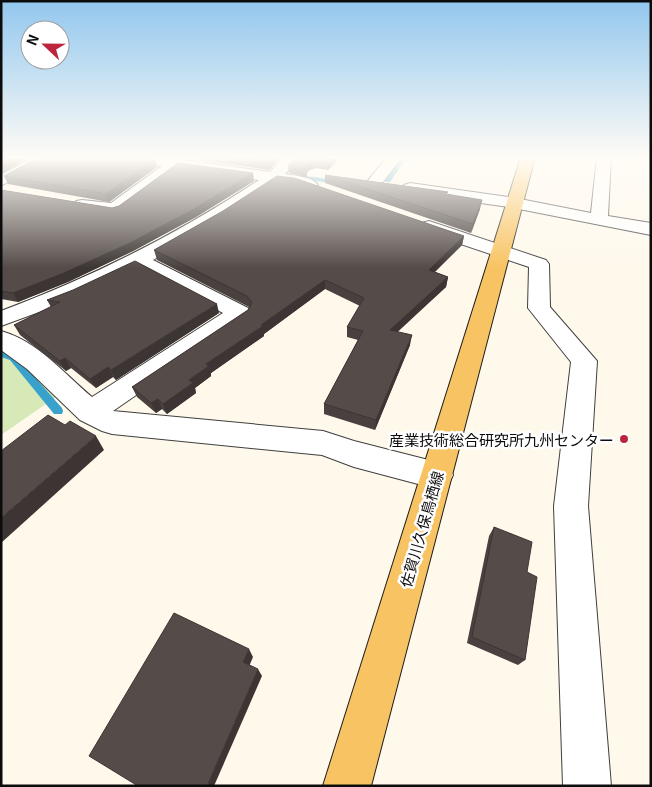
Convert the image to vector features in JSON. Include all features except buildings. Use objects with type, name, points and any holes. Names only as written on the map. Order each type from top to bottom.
[{"type":"main road","name":"佐賀川久保鳥栖線","points":[[347,786],[518,194]]},
{"type":"street","points":[[70,202],[109,210],[115,209],[134,194]]},
{"type":"street","points":[[1,319],[69,293],[138,260],[218,215],[248,194]]},
{"type":"street","points":[[446,194],[515,204],[651,229]]},
{"type":"street","points":[[599,220],[601,194]]},
{"type":"street","points":[[417,223],[539,264],[539,308],[584,361],[571,506],[587,786]]},
{"type":"street","points":[[90,412],[240,313],[138,260]]},
{"type":"street","points":[[1,339],[12,344],[42,366],[90,412],[112,423],[323,443],[354,454],[437,475]]},
{"type":"green space","points":[[1,351],[16,355],[56,397],[1,435]]},
{"type":"waterway","points":[[1,354],[13,358],[58,411]]},
{"type":"place","name":"産業技術総合研究所九州センター","points":[[624,439]]}]
